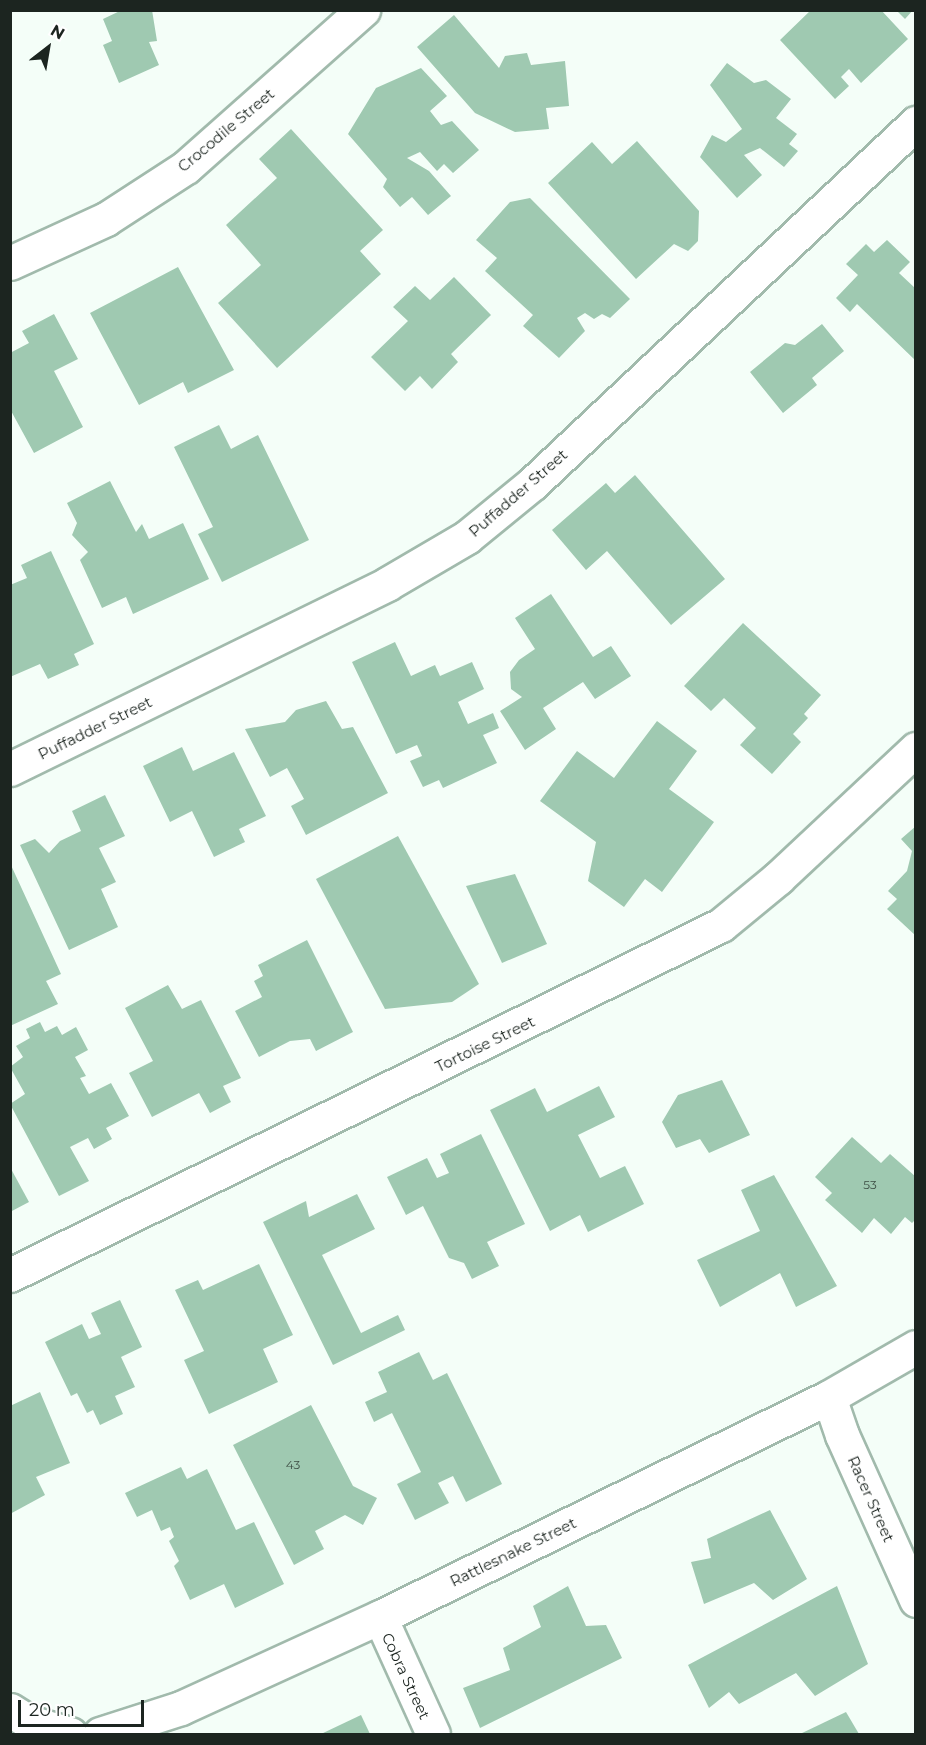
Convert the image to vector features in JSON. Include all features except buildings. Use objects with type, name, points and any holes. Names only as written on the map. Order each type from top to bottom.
[{"type":"street","name":"Crocodile Street","points":[[10,263],[106,219],[186,166],[363,10]]},
{"type":"street","name":"Puffadder Street","points":[[10,769],[387,584],[466,537],[533,483],[915,123]]},
{"type":"street","name":"Tortoise Street","points":[[10,1275],[721,925],[778,878],[915,749]]},
{"type":"street","name":"Rattlesnake Street","points":[[100,1734],[181,1708],[380,1617],[829,1397],[915,1347]]},
{"type":"street","name":"Racer Street","points":[[829,1397],[842,1435],[915,1600]]},
{"type":"street","name":"Cobra Street","points":[[380,1617],[433,1734]]},
{"type":"street","points":[[10,1710],[29,1722],[70,1734]]}]
